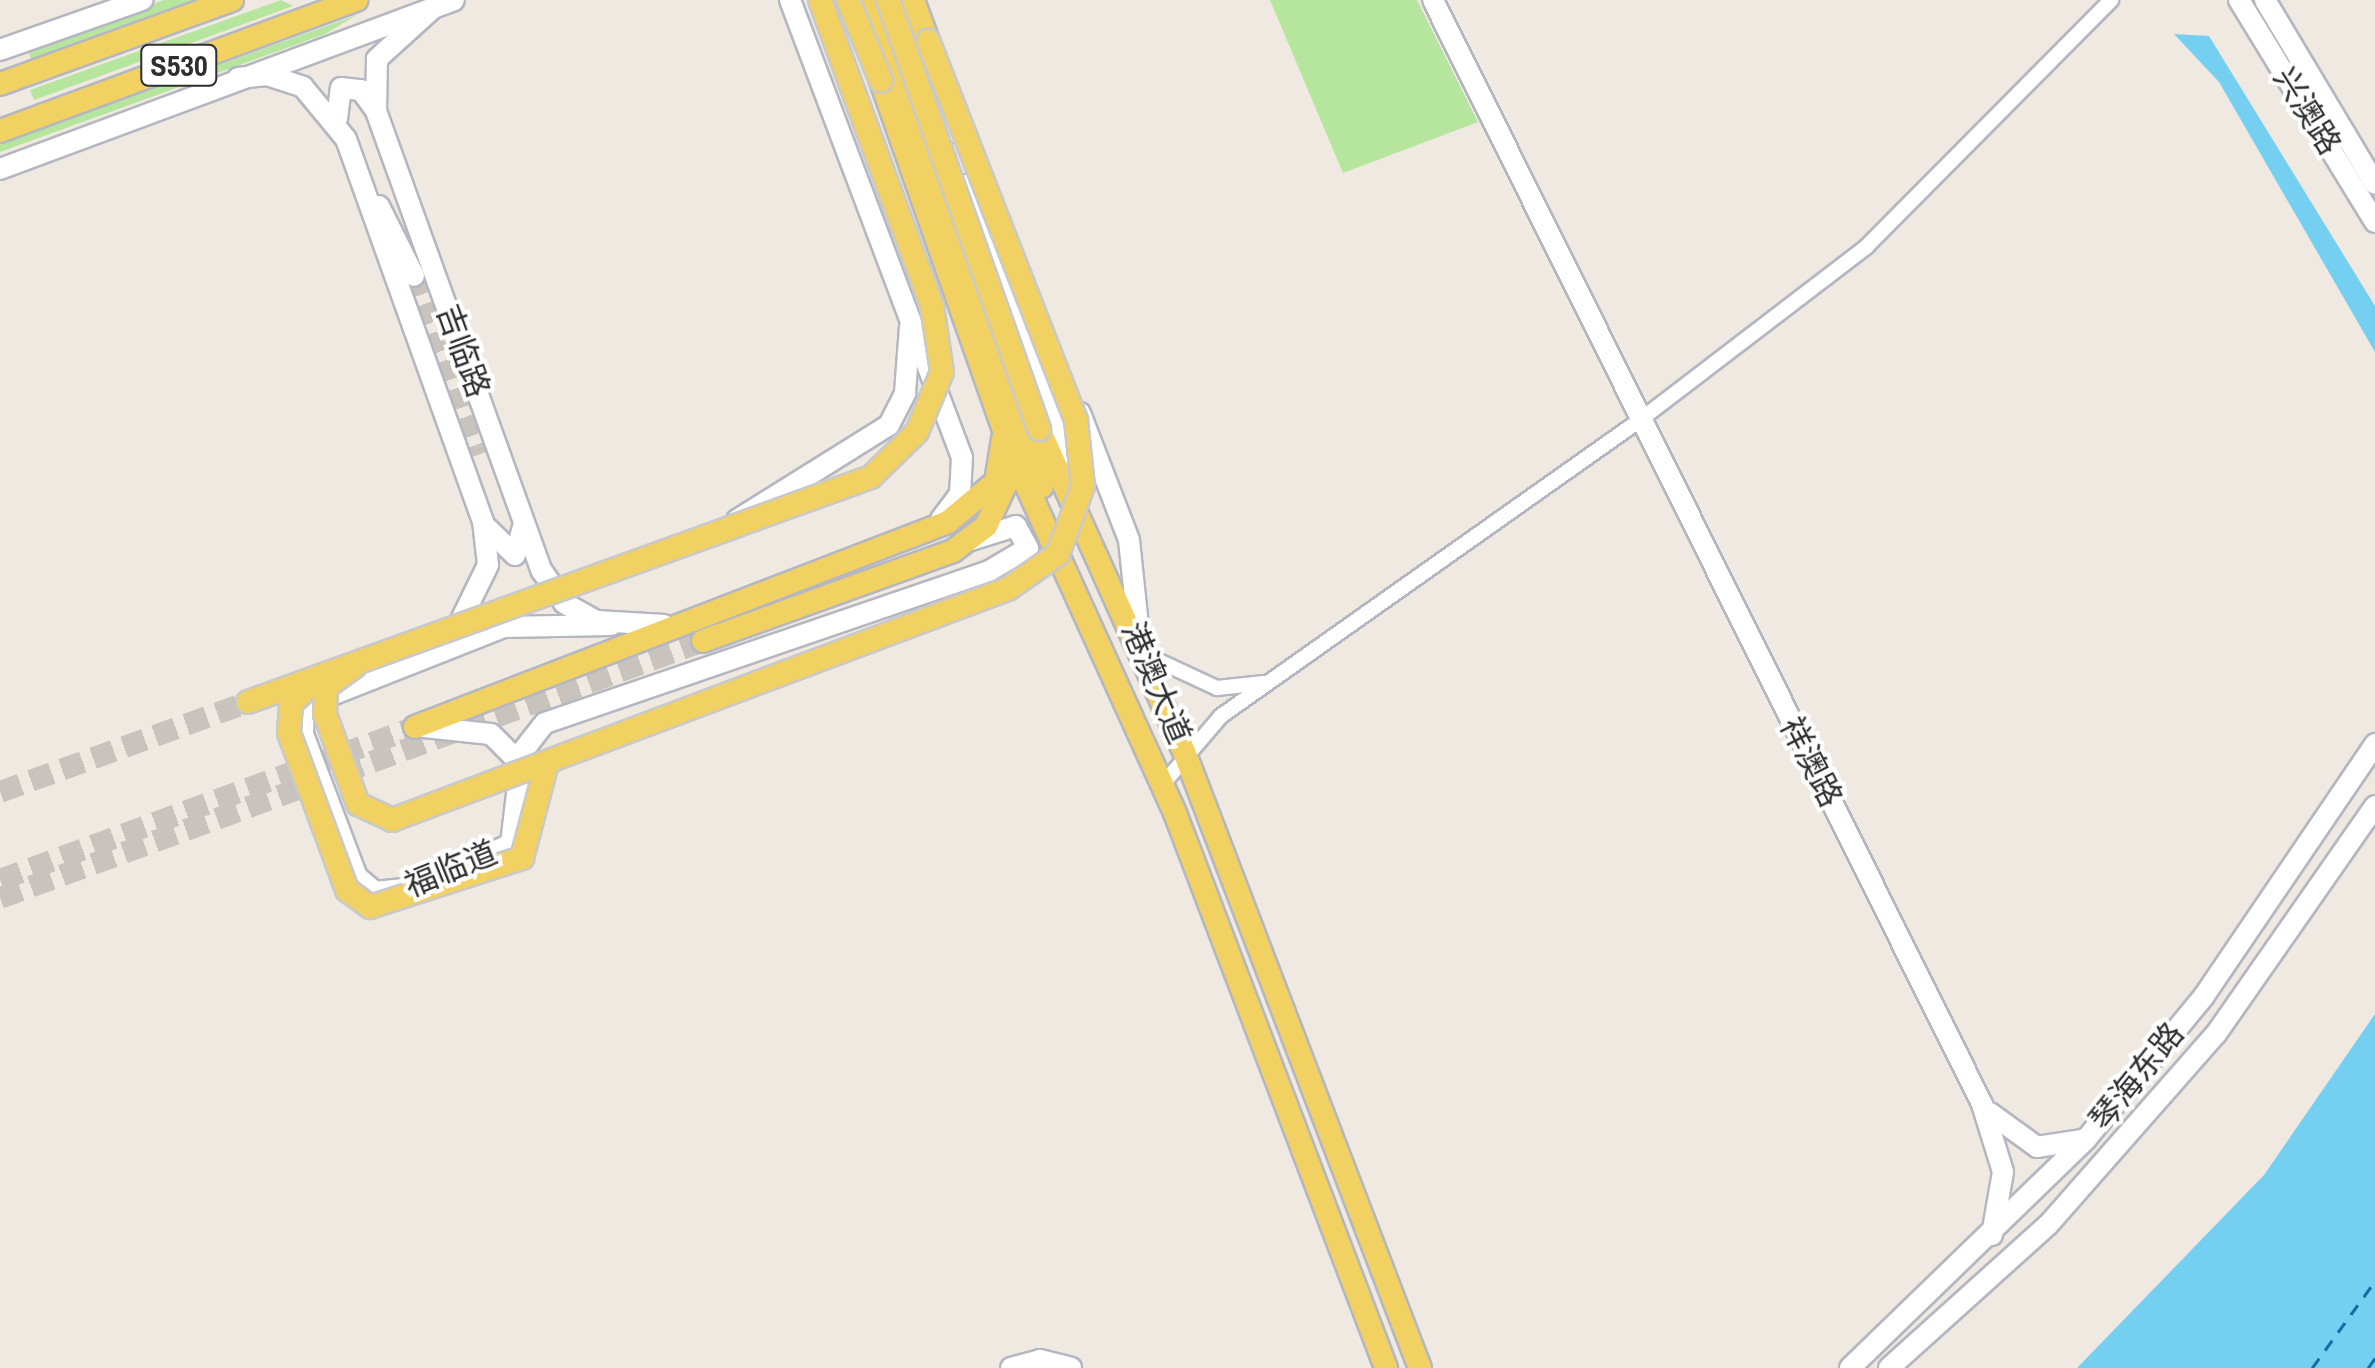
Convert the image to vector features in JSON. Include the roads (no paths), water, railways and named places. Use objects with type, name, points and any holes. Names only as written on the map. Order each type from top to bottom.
[{"type":"main road","points":[[0,50],[142,0]]},
{"type":"main road","name":"S530","points":[[3,82],[232,0]]},
{"type":"main road","name":"S530","points":[[0,131],[357,0]]},
{"type":"main road","points":[[0,168],[454,0]]},
{"type":"main road","points":[[790,0],[965,475],[950,510],[911,536]]},
{"type":"main road","points":[[248,702],[317,682],[871,478],[933,410],[942,372],[919,266],[820,0]]},
{"type":"main road","points":[[909,0],[1108,568]]},
{"type":"main road","points":[[921,0],[1129,540],[1142,650]]},
{"type":"main road","name":"祥澳路","points":[[1433,0],[1982,1104],[2003,1172],[1992,1235]]},
{"type":"main road","name":"兴澳路","points":[[2239,0],[2375,222]]},
{"type":"main road","name":"兴澳路","points":[[2265,0],[2375,184]]},
{"type":"main road","points":[[810,51],[824,32],[869,6]]},
{"type":"main road","points":[[355,666],[326,687],[324,714],[358,804],[379,821],[546,767],[1008,590],[1069,537],[1083,486],[1076,420],[921,36],[869,6]]},
{"type":"main road","points":[[869,6],[1082,594]]},
{"type":"main road","name":"港澳大道","points":[[869,6],[880,80],[998,416],[1014,458],[1082,594],[1163,784],[1386,1368]]},
{"type":"main road","name":"港澳大道","points":[[869,6],[1039,429],[1108,568],[1185,754],[1420,1368]]},
{"type":"main road","name":"吉临路","points":[[433,8],[377,59],[376,111],[549,586],[611,626]]},
{"type":"main road","name":"吉临路","points":[[238,78],[289,79],[338,124],[483,521],[483,584],[468,616],[430,654]]},
{"type":"main road","points":[[338,124],[332,104],[341,88],[361,90],[376,111]]},
{"type":"main road","points":[[354,161],[414,276]]},
{"type":"main road","points":[[715,535],[889,425],[905,392],[911,320]]},
{"type":"main road","points":[[415,727],[670,624],[911,536],[983,502],[1004,458],[998,416]]},
{"type":"main road","points":[[970,540],[999,508],[1014,458]]},
{"type":"main road","points":[[483,521],[515,556],[525,540],[522,517]]},
{"type":"main road","name":"福临道","points":[[611,626],[534,621],[430,654],[304,706],[303,734],[356,877],[385,894],[503,851],[517,832],[522,766],[534,732],[560,716],[953,584],[1028,548],[1016,526],[703,641]]},
{"type":"main road","points":[[611,626],[670,624]]},
{"type":"main road","points":[[317,682],[291,704],[289,733],[346,890],[370,907],[522,858],[546,767]]},
{"type":"main road","points":[[415,727],[491,734],[522,766]]},
{"type":"main road","name":"琴海东路","points":[[1850,1368],[1992,1235],[2087,1138],[2204,996],[2375,744]]},
{"type":"main road","name":"琴海东路","points":[[1889,1368],[2048,1225],[2203,1049],[2375,806]]},
{"type":"main road","name":"祥澳路","points":[[1982,1104],[2038,1147],[2087,1138]]},
{"type":"main road","points":[[1011,1368],[1040,1360],[1071,1368]]},
{"type":"street","points":[[76,23],[94,0]]},
{"type":"street","points":[[1163,784],[1185,754],[1270,682],[1640,420],[1866,247],[2110,0]]},
{"type":"street","points":[[1142,650],[1216,688],[1270,682]]},
{"type":"water","points":[[2174,34],[2209,36],[2375,306],[2375,352],[2219,82]]},
{"type":"water","points":[[2375,1014],[2375,1368],[2077,1368],[2264,1175]]},
{"type":"tunnel","points":[[414,276],[478,455]]},
{"type":"tunnel","points":[[0,898],[703,641]]},
{"type":"tunnel","points":[[0,792],[248,702]]},
{"type":"tunnel","points":[[0,880],[415,727]]}]
